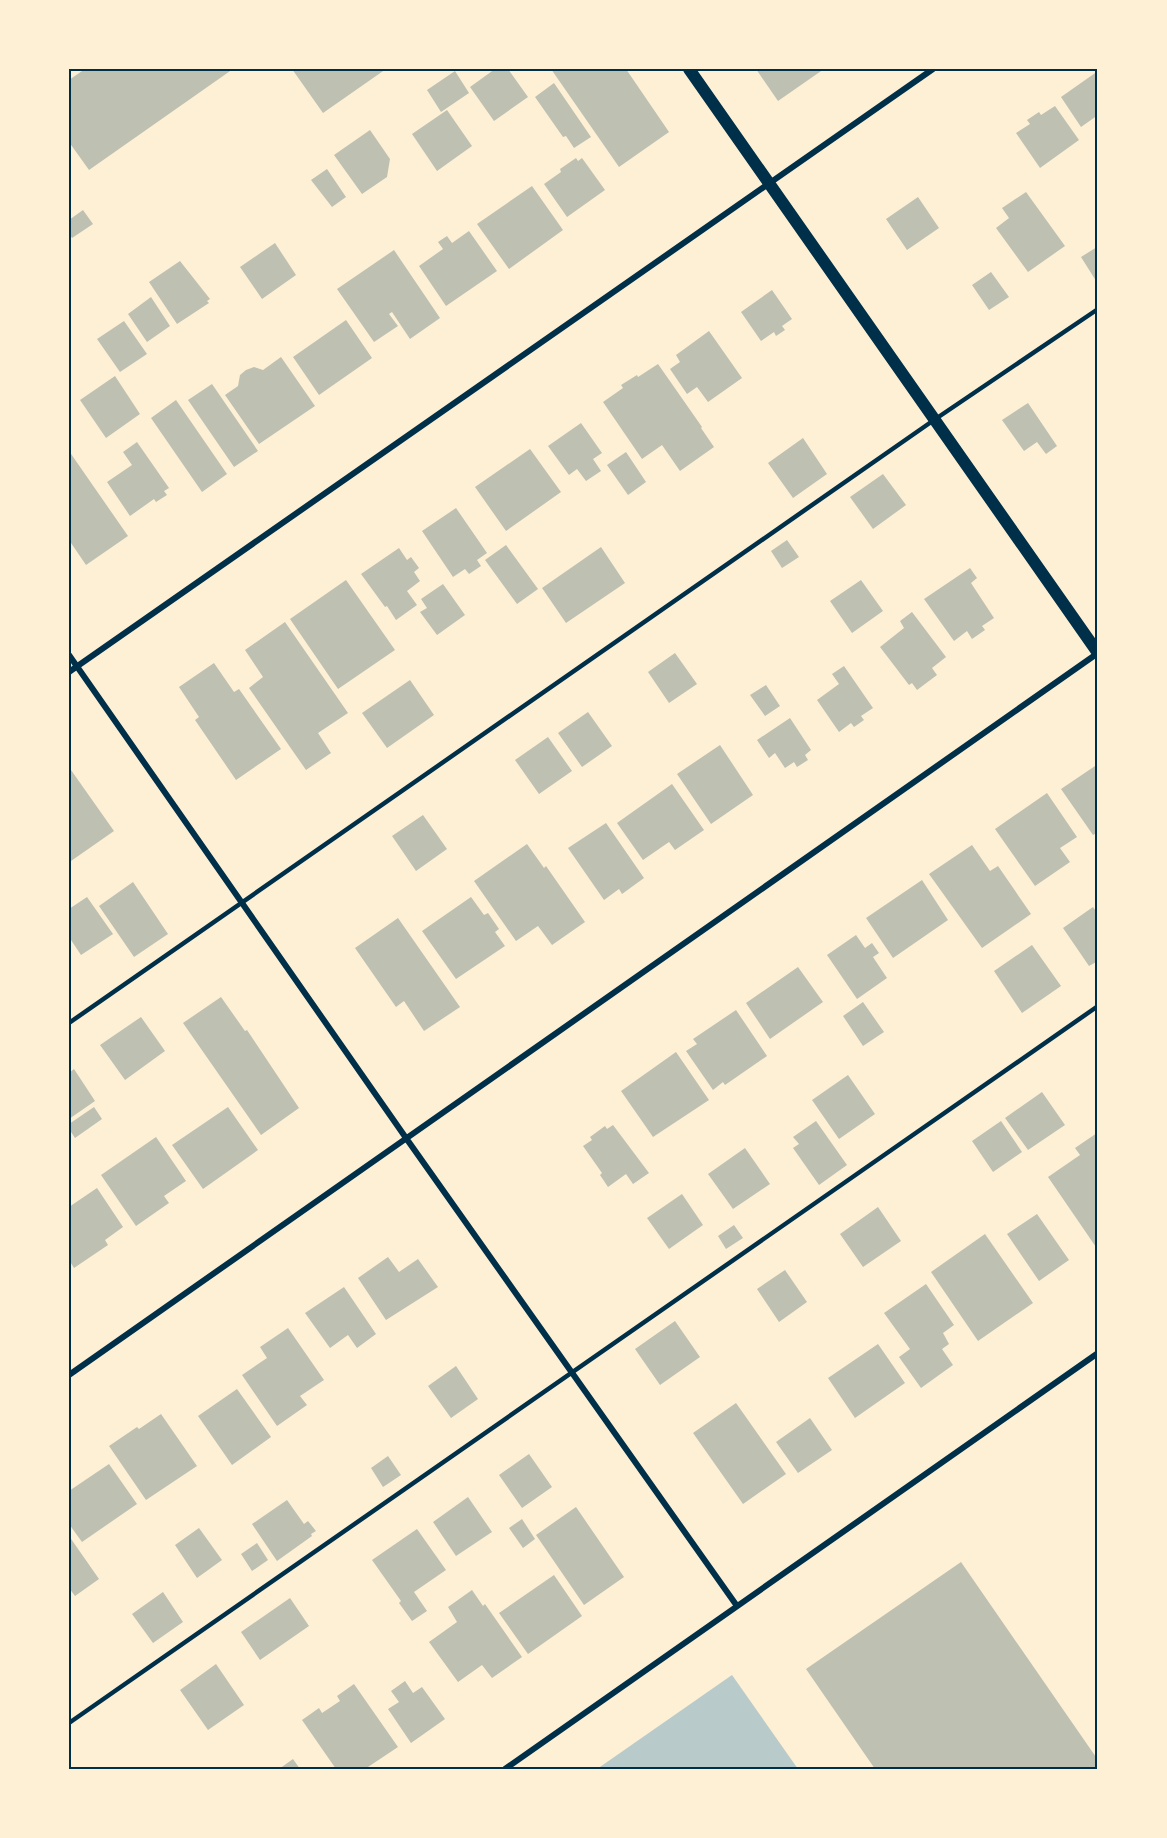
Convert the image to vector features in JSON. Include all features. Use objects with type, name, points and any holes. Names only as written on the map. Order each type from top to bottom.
[{"type":"main road","points":[[689,69],[1098,653]]},
{"type":"street","points":[[69,672],[933,69]]},
{"type":"street","points":[[69,1375],[1098,653]]},
{"type":"street","points":[[69,655],[406,1138],[737,1606]]},
{"type":"street","points":[[505,1769],[1098,1353]]},
{"type":"lane","points":[[69,1023],[934,420],[1098,309]]},
{"type":"lane","points":[[69,1724],[1098,1006]]},
{"type":"shaded area","points":[[732,1675],[798,1769],[597,1769]]},
{"type":"building","points":[[85,69],[233,69],[89,170],[69,142],[69,80]]},
{"type":"building","points":[[292,69],[386,69],[323,113]]},
{"type":"building","points":[[495,69],[508,69],[528,97],[494,121],[470,87]]},
{"type":"building","points":[[551,69],[626,69],[669,132],[619,167]]},
{"type":"building","points":[[756,69],[824,69],[778,101]]},
{"type":"building","points":[[455,71],[469,93],[441,112],[427,90]]},
{"type":"building","points":[[1098,71],[1098,115],[1081,127],[1061,97]]},
{"type":"building","points":[[554,83],[591,137],[574,148],[566,136],[563,137],[535,97]]},
{"type":"building","points":[[1055,106],[1079,140],[1040,168],[1016,133],[1030,124],[1027,120]]},
{"type":"building","points":[[447,110],[472,146],[437,171],[412,134]]},
{"type":"building","points":[[370,130],[390,159],[387,177],[362,194],[334,155]]},
{"type":"building","points":[[576,158],[578,161],[582,158],[605,190],[567,217],[544,184]]},
{"type":"building","points":[[327,169],[346,197],[332,207],[311,180]]},
{"type":"building","points":[[532,186],[563,230],[509,269],[477,224]]},
{"type":"building","points":[[1026,192],[1065,246],[1028,272],[996,228],[1009,218],[1002,208]]},
{"type":"building","points":[[918,197],[939,228],[907,250],[886,219]]},
{"type":"building","points":[[83,210],[93,224],[72,238],[69,234],[69,220]]},
{"type":"building","points":[[469,231],[497,271],[446,306],[419,266],[443,249],[438,242],[447,236],[452,243]]},
{"type":"building","points":[[275,243],[296,275],[262,299],[240,267]]},
{"type":"building","points":[[1098,248],[1098,284],[1081,257]]},
{"type":"building","points":[[394,250],[440,318],[410,339],[392,312],[389,314],[398,326],[374,342],[337,289]]},
{"type":"building","points":[[180,261],[210,299],[207,301],[209,303],[177,324],[149,282]]},
{"type":"building","points":[[991,272],[1009,297],[989,310],[972,285]]},
{"type":"building","points":[[772,290],[792,319],[782,326],[785,330],[776,336],[774,332],[761,341],[741,312]]},
{"type":"building","points":[[151,297],[170,326],[147,342],[128,314]]},
{"type":"building","points":[[346,320],[372,358],[319,395],[293,357]]},
{"type":"building","points":[[124,321],[147,354],[120,372],[97,339]]},
{"type":"building","points":[[709,331],[742,378],[708,402],[697,387],[687,394],[670,369],[680,362],[676,355]]},
{"type":"building","points":[[281,357],[315,406],[259,444],[225,395],[238,386],[240,375],[246,370],[254,367],[263,370]]},
{"type":"building","points":[[658,364],[714,447],[680,471],[662,445],[642,459],[603,402],[623,388],[621,385]]},
{"type":"building","points":[[115,376],[140,414],[106,438],[80,400]]},
{"type":"building","points":[[212,384],[258,451],[234,467],[188,400]]},
{"type":"building","points":[[176,400],[227,474],[202,492],[151,418]]},
{"type":"building","points":[[1028,403],[1057,446],[1046,454],[1037,442],[1024,451],[1002,420]]},
{"type":"building","points":[[581,423],[602,453],[593,459],[601,471],[586,481],[577,469],[569,475],[548,446]]},
{"type":"building","points":[[803,438],[827,474],[793,498],[768,463]]},
{"type":"building","points":[[137,442],[169,488],[164,491],[167,495],[156,502],[154,499],[130,516],[107,482],[132,465],[123,452]]},
{"type":"building","points":[[530,449],[561,492],[506,531],[475,487]]},
{"type":"building","points":[[69,451],[128,536],[86,565],[69,540]]},
{"type":"building","points":[[626,452],[646,482],[628,495],[607,465]]},
{"type":"building","points":[[883,474],[906,505],[873,529],[850,497]]},
{"type":"building","points":[[456,508],[487,553],[477,560],[481,566],[469,574],[465,569],[453,577],[422,531]]},
{"type":"building","points":[[787,540],[799,557],[782,568],[771,551]]},
{"type":"building","points":[[506,545],[538,589],[517,604],[485,560]]},
{"type":"building","points":[[601,547],[625,583],[566,623],[542,588]]},
{"type":"building","points":[[399,548],[407,560],[411,557],[419,568],[414,572],[420,581],[407,591],[417,605],[396,620],[361,574]]},
{"type":"building","points":[[970,568],[977,578],[971,583],[994,618],[982,626],[985,630],[972,639],[967,631],[954,641],[924,599]]},
{"type":"building","points":[[346,580],[395,650],[338,689],[290,619]]},
{"type":"building","points":[[861,580],[883,611],[852,633],[830,601]]},
{"type":"building","points":[[443,584],[465,615],[437,635],[420,612],[427,608],[421,599]]},
{"type":"building","points":[[912,612],[946,657],[932,668],[937,675],[917,690],[912,683],[909,685],[880,647],[904,628],[900,621]]},
{"type":"building","points":[[285,622],[348,713],[318,733],[331,753],[306,770],[249,688],[263,677],[245,650]]},
{"type":"building","points":[[675,653],[697,684],[669,703],[648,672]]},
{"type":"building","points":[[214,663],[234,692],[239,689],[281,749],[236,780],[195,720],[199,717],[179,687]]},
{"type":"building","points":[[844,666],[873,708],[861,716],[864,720],[854,727],[851,723],[839,732],[817,700],[839,684],[832,674]]},
{"type":"building","points":[[410,680],[434,715],[387,748],[362,713]]},
{"type":"building","points":[[766,685],[780,706],[765,716],[750,695]]},
{"type":"building","points":[[588,712],[612,746],[582,767],[558,733]]},
{"type":"building","points":[[790,718],[811,750],[805,755],[808,760],[797,767],[794,762],[785,768],[775,753],[769,758],[757,740]]},
{"type":"building","points":[[548,737],[572,771],[539,794],[515,760]]},
{"type":"building","points":[[720,745],[753,795],[711,824],[677,774]]},
{"type":"building","points":[[1098,764],[1098,832],[1093,835],[1061,789]]},
{"type":"building","points":[[71,770],[114,831],[71,861],[69,858],[69,772]]},
{"type":"building","points":[[672,784],[704,830],[675,850],[669,842],[643,860],[617,823]]},
{"type":"building","points":[[1047,793],[1077,837],[1060,848],[1070,862],[1035,886],[995,829]]},
{"type":"building","points":[[423,815],[447,849],[416,871],[392,836]]},
{"type":"building","points":[[606,823],[644,878],[622,894],[619,889],[604,900],[568,848]]},
{"type":"building","points":[[527,844],[544,868],[546,866],[585,922],[552,945],[538,926],[516,941],[474,881]]},
{"type":"building","points":[[972,845],[990,871],[998,866],[1031,914],[982,948],[929,874]]},
{"type":"building","points":[[922,880],[948,920],[893,958],[866,918]]},
{"type":"building","points":[[133,882],[168,934],[134,957],[99,906]]},
{"type":"building","points":[[87,897],[113,934],[81,955],[69,937],[69,909]]},
{"type":"building","points":[[471,897],[484,915],[488,913],[499,929],[495,932],[505,946],[456,979],[422,931]]},
{"type":"building","points":[[1093,907],[1098,914],[1098,961],[1089,966],[1063,928]]},
{"type":"building","points":[[398,918],[460,1007],[424,1031],[404,1001],[396,1007],[355,948]]},
{"type":"building","points":[[856,935],[865,948],[872,943],[879,953],[873,957],[887,978],[857,999],[827,955]]},
{"type":"building","points":[[1032,945],[1061,986],[1022,1013],[994,971]]},
{"type":"building","points":[[798,967],[823,1002],[770,1039],[746,1003]]},
{"type":"building","points":[[221,997],[245,1031],[247,1030],[299,1108],[261,1135],[183,1023]]},
{"type":"building","points":[[863,1002],[884,1032],[863,1046],[843,1016]]},
{"type":"building","points":[[736,1010],[767,1056],[725,1085],[723,1082],[713,1090],[686,1051],[697,1044],[693,1039]]},
{"type":"building","points":[[141,1017],[165,1051],[125,1080],[100,1045]]},
{"type":"building","points":[[676,1052],[709,1100],[653,1137],[621,1091]]},
{"type":"building","points":[[74,1069],[95,1101],[69,1119],[69,1073]]},
{"type":"building","points":[[848,1075],[875,1114],[839,1139],[812,1100]]},
{"type":"building","points":[[1042,1092],[1065,1125],[1028,1150],[1005,1118]]},
{"type":"building","points":[[94,1107],[102,1119],[75,1138],[69,1129],[69,1124]]},
{"type":"building","points":[[228,1107],[258,1150],[203,1189],[172,1145]]},
{"type":"building","points":[[816,1121],[847,1165],[819,1185],[793,1148],[799,1144],[793,1137]]},
{"type":"building","points":[[1001,1121],[1022,1152],[993,1172],[972,1141]]},
{"type":"building","points":[[613,1125],[649,1173],[633,1184],[626,1174],[608,1187],[600,1175],[602,1173],[583,1146],[592,1140],[590,1137],[605,1126],[607,1129]]},
{"type":"building","points":[[1097,1133],[1098,1250],[1048,1177],[1080,1155],[1075,1148]]},
{"type":"building","points":[[156,1137],[186,1181],[164,1196],[169,1203],[136,1226],[101,1175]]},
{"type":"building","points":[[745,1148],[770,1184],[733,1209],[708,1174]]},
{"type":"building","points":[[97,1188],[123,1227],[105,1240],[108,1245],[74,1268],[69,1260],[69,1207]]},
{"type":"building","points":[[682,1194],[703,1225],[669,1249],[647,1218]]},
{"type":"building","points":[[878,1207],[901,1241],[863,1267],[840,1234]]},
{"type":"building","points":[[1037,1214],[1069,1260],[1039,1281],[1007,1234]]},
{"type":"building","points":[[734,1225],[743,1238],[726,1249],[718,1236]]},
{"type":"building","points":[[985,1234],[1033,1303],[978,1341],[931,1272]]},
{"type":"building","points":[[388,1257],[399,1272],[418,1259],[438,1287],[386,1320],[358,1278]]},
{"type":"building","points":[[785,1270],[807,1302],[779,1322],[757,1289]]},
{"type":"building","points":[[926,1284],[954,1325],[943,1333],[949,1344],[942,1349],[953,1365],[921,1388],[899,1357],[910,1349],[884,1313]]},
{"type":"building","points":[[344,1287],[376,1334],[357,1348],[348,1335],[330,1348],[305,1313]]},
{"type":"building","points":[[675,1321],[700,1357],[660,1385],[635,1349]]},
{"type":"building","points":[[288,1328],[324,1380],[300,1396],[307,1405],[277,1426],[242,1375],[267,1358],[260,1347]]},
{"type":"building","points":[[878,1344],[905,1383],[855,1418],[828,1378]]},
{"type":"building","points":[[456,1366],[478,1399],[451,1418],[428,1386]]},
{"type":"building","points":[[237,1389],[271,1437],[232,1465],[198,1416]]},
{"type":"building","points":[[736,1403],[786,1474],[743,1504],[693,1433]]},
{"type":"building","points":[[161,1414],[197,1466],[146,1500],[109,1446]]},
{"type":"building","points":[[810,1418],[832,1450],[798,1473],[776,1442]]},
{"type":"building","points":[[529,1454],[552,1487],[522,1508],[499,1475]]},
{"type":"building","points":[[388,1456],[401,1475],[383,1487],[371,1468]]},
{"type":"building","points":[[109,1464],[137,1504],[82,1542],[69,1524],[69,1491]]},
{"type":"building","points":[[468,1497],[492,1532],[456,1556],[433,1522]]},
{"type":"building","points":[[287,1500],[304,1524],[308,1521],[316,1531],[277,1561],[252,1524]]},
{"type":"building","points":[[576,1507],[624,1577],[584,1605],[536,1535]]},
{"type":"building","points":[[522,1519],[535,1539],[523,1548],[509,1528]]},
{"type":"building","points":[[199,1528],[222,1560],[197,1578],[175,1545]]},
{"type":"building","points":[[417,1529],[446,1570],[414,1592],[427,1611],[412,1621],[372,1560]]},
{"type":"building","points":[[69,1536],[99,1579],[75,1596],[69,1588]]},
{"type":"building","points":[[257,1543],[268,1560],[252,1571],[241,1554]]},
{"type":"building","points":[[961,1562],[1098,1760],[1098,1769],[875,1769],[806,1669]]},
{"type":"building","points":[[554,1575],[582,1616],[528,1654],[499,1613]]},
{"type":"building","points":[[472,1590],[483,1606],[485,1604],[522,1657],[492,1678],[482,1665],[458,1682],[429,1642],[457,1622],[448,1607]]},
{"type":"building","points":[[163,1592],[183,1622],[153,1643],[132,1614]]},
{"type":"building","points":[[290,1598],[309,1626],[260,1660],[241,1632]]},
{"type":"building","points":[[216,1664],[244,1705],[208,1730],[180,1690]]},
{"type":"building","points":[[405,1681],[413,1693],[422,1687],[445,1719],[411,1743],[388,1709],[399,1702],[391,1691]]},
{"type":"building","points":[[354,1684],[398,1747],[365,1769],[336,1769],[302,1720],[319,1708],[322,1713],[340,1701],[337,1696]]},
{"type":"building","points":[[293,1759],[300,1769],[279,1769]]}]
